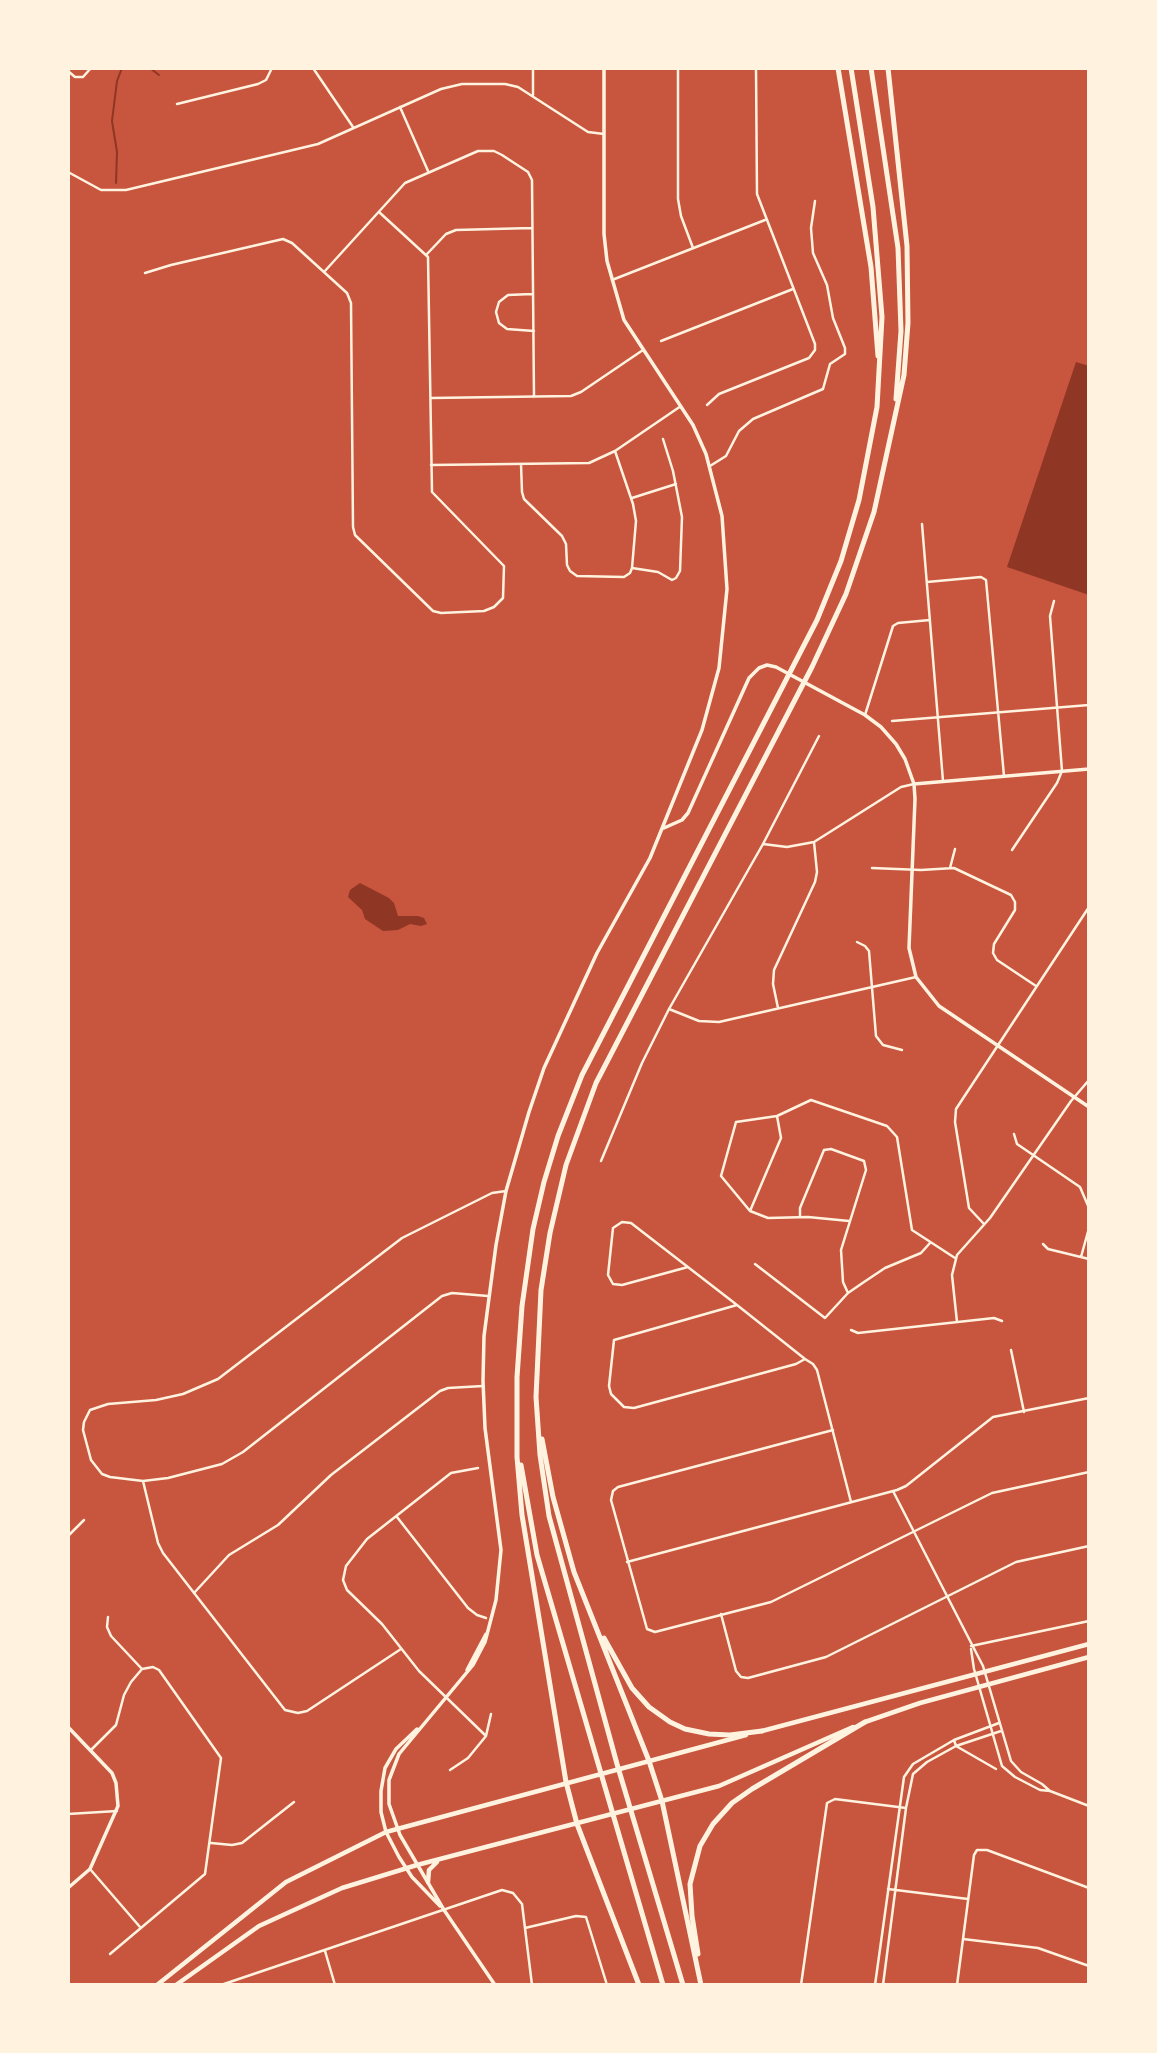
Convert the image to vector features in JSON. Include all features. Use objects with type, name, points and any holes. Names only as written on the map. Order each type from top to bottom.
[{"type":"highway","points":[[838,68],[871,267],[879,380]]},
{"type":"highway","points":[[639,1985],[577,1824],[566,1783],[522,1515],[517,1457],[520,1331],[533,1229],[550,1158],[567,1110],[595,1047],[817,620],[850,533],[870,452],[879,380],[881,317],[878,250],[851,68]]},
{"type":"highway","points":[[872,68],[893,202],[900,292],[899,363],[888,451]]},
{"type":"highway","points":[[682,1985],[556,1548],[544,1487],[536,1397],[538,1332],[545,1261],[564,1176],[583,1117],[621,1031],[812,667],[857,566],[874,512],[904,375],[909,281],[903,189],[888,68]]},
{"type":"highway","points":[[536,1397],[553,1497],[581,1591],[649,1761],[662,1801],[702,1985]]},
{"type":"highway","points":[[517,1403],[524,1489],[537,1555],[663,1985]]},
{"type":"highway","points":[[581,1591],[628,1681],[643,1702],[656,1713],[677,1726],[701,1733],[730,1735],[762,1731]]},
{"type":"highway","points":[[702,1985],[690,1884],[695,1860],[706,1834],[732,1803],[864,1722]]},
{"type":"main road","points":[[157,1985],[286,1882],[386,1832],[1089,1644]]},
{"type":"main road","points":[[176,1985],[259,1926],[342,1888],[417,1865],[638,1808],[738,1779],[864,1722],[908,1706],[1089,1657]]},
{"type":"main road","points":[[428,1882],[429,1870],[441,1860]]},
{"type":"street","points":[[68,71],[75,77],[83,77],[91,68]]},
{"type":"street","points":[[177,104],[262,83],[272,68]]},
{"type":"street","points":[[313,68],[353,127]]},
{"type":"street","points":[[533,68],[533,95]]},
{"type":"street","points":[[495,1985],[444,1910],[397,1828],[388,1800],[391,1771],[399,1754],[478,1658],[488,1630],[500,1577],[501,1550],[487,1446],[483,1387],[484,1336],[506,1191],[528,1112],[544,1068],[597,953],[638,883],[663,829],[705,720],[717,678],[724,637],[727,589],[720,503],[710,466],[693,425],[624,320],[612,280],[605,245],[604,68]]},
{"type":"street","points":[[678,68],[678,199],[681,216],[693,248]]},
{"type":"street","points":[[707,405],[719,394],[813,355],[815,344],[758,199],[755,177],[756,68]]},
{"type":"street","points":[[68,172],[100,190],[126,190],[299,149],[441,89],[462,84],[512,85],[533,95],[588,132],[604,134]]},
{"type":"street","points":[[400,107],[428,172]]},
{"type":"street","points":[[324,272],[405,183],[478,151],[494,151],[502,155],[530,175],[534,397]]},
{"type":"street","points":[[710,466],[726,456],[739,431],[753,419],[825,387],[830,364],[843,357],[846,352],[833,318],[827,285],[813,253],[811,228],[815,201]]},
{"type":"street","points":[[145,273],[280,239],[292,243],[346,293],[351,300],[355,535],[433,611],[484,611],[491,609],[503,598],[505,566],[434,495],[431,465],[427,254],[379,212]]},
{"type":"street","points":[[612,280],[765,220]]},
{"type":"street","points":[[427,254],[446,234],[456,230],[532,228]]},
{"type":"street","points":[[661,341],[793,289]]},
{"type":"street","points":[[533,294],[511,294],[498,305],[496,312],[499,323],[507,330],[534,331]]},
{"type":"street","points":[[431,398],[571,397],[643,350]]},
{"type":"street","points":[[431,465],[589,463],[615,450],[681,406]]},
{"type":"street","points":[[632,568],[658,572],[670,580],[678,575],[682,556],[682,517],[663,439]]},
{"type":"street","points":[[521,464],[524,499],[562,536],[566,544],[569,572],[577,576],[622,577],[629,574],[632,568],[636,521],[615,450]]},
{"type":"street","points":[[631,498],[676,484]]},
{"type":"street","points":[[922,524],[943,781]]},
{"type":"street","points":[[927,582],[981,577],[987,582],[1004,776]]},
{"type":"street","points":[[1013,850],[1062,771],[1050,616],[1054,601]]},
{"type":"street","points":[[865,715],[893,626],[930,620]]},
{"type":"street","points":[[663,829],[684,819],[688,813],[749,678],[756,669],[776,667],[865,715],[881,727],[896,744],[908,764],[914,784],[909,948],[916,977],[939,1006],[1089,1107]]},
{"type":"street","points":[[892,721],[1089,705]]},
{"type":"street","points":[[601,1161],[642,1063],[669,1009],[764,844],[819,736]]},
{"type":"street","points":[[764,844],[787,847],[814,842],[903,786],[1089,769]]},
{"type":"street","points":[[666,820],[674,824]]},
{"type":"street","points":[[778,1009],[773,984],[774,971],[815,882],[817,872],[814,842]]},
{"type":"street","points":[[950,868],[955,849]]},
{"type":"street","points":[[872,868],[950,868],[1005,891],[1014,899],[1014,913],[994,944],[993,953],[997,960],[1036,986]]},
{"type":"street","points":[[984,1224],[969,1208],[955,1113],[1089,907]]},
{"type":"street","points":[[857,942],[869,951],[876,1036],[883,1045],[902,1050]]},
{"type":"street","points":[[669,1009],[699,1021],[714,1023],[916,977]]},
{"type":"street","points":[[957,1322],[952,1275],[955,1258],[984,1224],[1089,1080]]},
{"type":"street","points":[[849,1221],[764,1217],[750,1210],[721,1176],[734,1125],[738,1120],[778,1116],[814,1100],[892,1129],[898,1141],[912,1228],[915,1233],[955,1258]]},
{"type":"street","points":[[750,1210],[781,1138],[778,1116]]},
{"type":"street","points":[[1014,1134],[1016,1142],[1080,1187],[1089,1208]]},
{"type":"street","points":[[800,1217],[800,1208],[822,1153],[829,1149],[862,1160],[866,1170],[841,1254],[843,1285],[848,1293]]},
{"type":"street","points":[[488,1296],[452,1293],[442,1296],[231,1459],[200,1471],[143,1481],[110,1477],[96,1468],[91,1460],[83,1430],[90,1410],[108,1404],[156,1400],[183,1394],[218,1379],[391,1245],[492,1193],[506,1191]]},
{"type":"street","points":[[688,1267],[622,1285],[613,1284],[608,1275],[612,1228],[622,1222],[631,1223],[688,1267],[737,1305],[817,1370],[851,1502]]},
{"type":"street","points":[[1081,1257],[1089,1228]]},
{"type":"street","points":[[755,1264],[824,1318],[828,1317],[848,1293],[885,1268],[923,1252],[930,1243]]},
{"type":"street","points":[[1043,1244],[1048,1249],[1089,1259]]},
{"type":"street","points":[[737,1305],[614,1339],[609,1389],[611,1395],[624,1407],[634,1408],[796,1364],[805,1359]]},
{"type":"street","points":[[851,1330],[858,1333],[994,1318],[1002,1321]]},
{"type":"street","points":[[1011,1350],[1024,1412]]},
{"type":"street","points":[[194,1593],[229,1555],[278,1525],[331,1475],[440,1391],[448,1388],[483,1387]]},
{"type":"street","points":[[627,1562],[893,1491],[906,1486],[989,1420],[1089,1398]]},
{"type":"street","points":[[833,1430],[615,1489],[611,1500],[644,1626],[649,1631],[654,1632],[779,1599],[992,1493],[1089,1472]]},
{"type":"street","points":[[478,1468],[454,1471],[361,1545],[346,1566],[343,1580],[346,1590],[382,1624],[419,1671],[486,1736]]},
{"type":"street","points":[[143,1481],[158,1543],[163,1553],[279,1705],[289,1712],[307,1711],[401,1649]]},
{"type":"street","points":[[893,1491],[984,1672],[1008,1756],[1015,1767],[1049,1791]]},
{"type":"street","points":[[396,1516],[468,1608],[486,1618]]},
{"type":"street","points":[[68,1536],[84,1520]]},
{"type":"street","points":[[721,1615],[736,1671],[748,1678],[826,1657],[1020,1561],[1089,1546]]},
{"type":"street","points":[[108,1617],[107,1627],[111,1636],[142,1669]]},
{"type":"street","points":[[971,1646],[1089,1621]]},
{"type":"street","points":[[971,1646],[975,1675],[999,1759],[1007,1771],[1040,1790],[1089,1806]]},
{"type":"street","points":[[91,1750],[116,1725],[127,1689],[142,1669],[153,1667],[159,1670],[219,1752],[221,1765],[207,1868],[201,1880],[110,1954]]},
{"type":"street","points":[[450,1770],[468,1758],[486,1736],[491,1714]]},
{"type":"street","points":[[875,1985],[904,1777],[913,1764],[954,1740],[999,1723]]},
{"type":"street","points":[[421,1726],[399,1745],[385,1768],[380,1802],[386,1832],[406,1869],[444,1910]]},
{"type":"street","points":[[68,1727],[114,1777],[118,1798],[117,1811],[90,1869],[68,1888]]},
{"type":"street","points":[[883,1985],[911,1779],[918,1768],[956,1746],[1001,1731]]},
{"type":"street","points":[[954,1740],[956,1746],[996,1769]]},
{"type":"street","points":[[801,1985],[827,1802],[835,1799],[906,1808]]},
{"type":"street","points":[[211,1843],[242,1843],[294,1802]]},
{"type":"street","points":[[68,1814],[117,1811]]},
{"type":"street","points":[[957,1985],[974,1855],[977,1850],[987,1850],[1089,1888]]},
{"type":"street","points":[[90,1869],[141,1928]]},
{"type":"street","points":[[888,1889],[968,1899]]},
{"type":"street","points":[[221,1985],[499,1891],[510,1892],[522,1904],[532,1985]]},
{"type":"street","points":[[525,1928],[576,1916],[586,1917],[607,1985]]},
{"type":"street","points":[[963,1939],[1038,1948],[1089,1966]]},
{"type":"street","points":[[324,1950],[335,1985]]},
{"type":"shaded area","points":[[1076,362],[1089,366],[1089,595],[1007,567]]},
{"type":"shaded area","points":[[360,883],[389,898],[394,903],[398,916],[418,916],[424,918],[427,924],[410,924],[398,930],[383,931],[365,919],[362,910],[348,897],[350,890]]},
{"type":"waterway","points":[[116,183],[117,152],[112,121],[117,81],[122,68]]},
{"type":"waterway","points":[[150,68],[159,75]]}]
